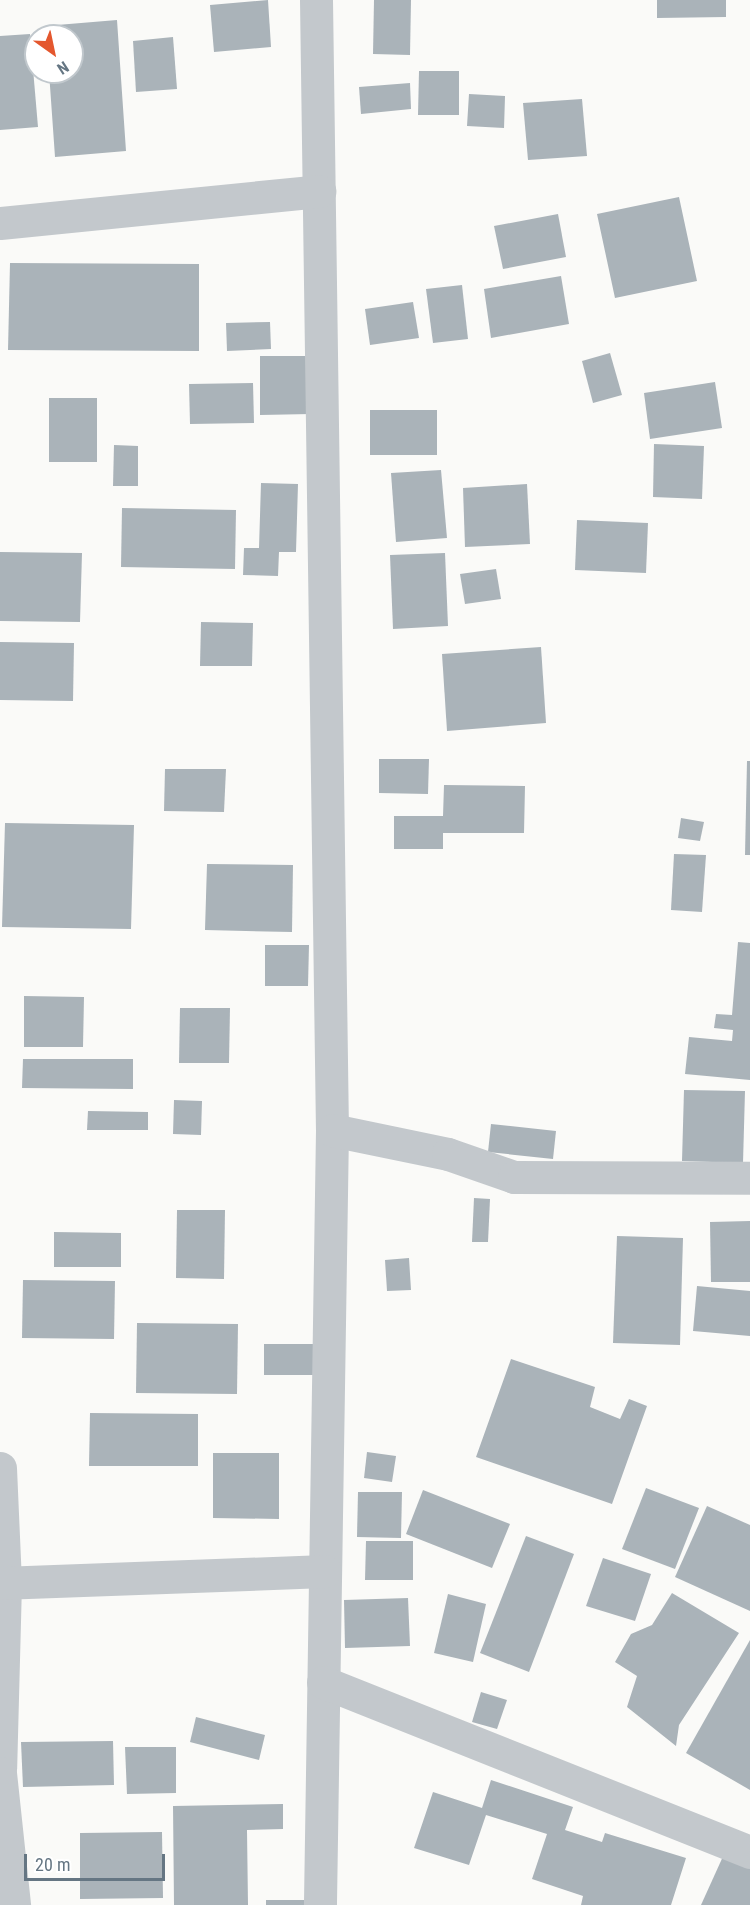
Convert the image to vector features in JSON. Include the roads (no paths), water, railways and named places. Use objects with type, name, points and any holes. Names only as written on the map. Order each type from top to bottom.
[{"type":"street","points":[[316,0],[332,1130],[320,1905]]},
{"type":"street","points":[[0,223],[319,191]]},
{"type":"street","points":[[332,1130],[448,1154],[514,1177],[750,1178]]},
{"type":"street","points":[[0,1468],[3,1583],[0,1768]]},
{"type":"street","points":[[3,1583],[325,1571]]},
{"type":"street","points":[[323,1682],[750,1852]]},
{"type":"street","points":[[0,1773],[14,1905]]}]
